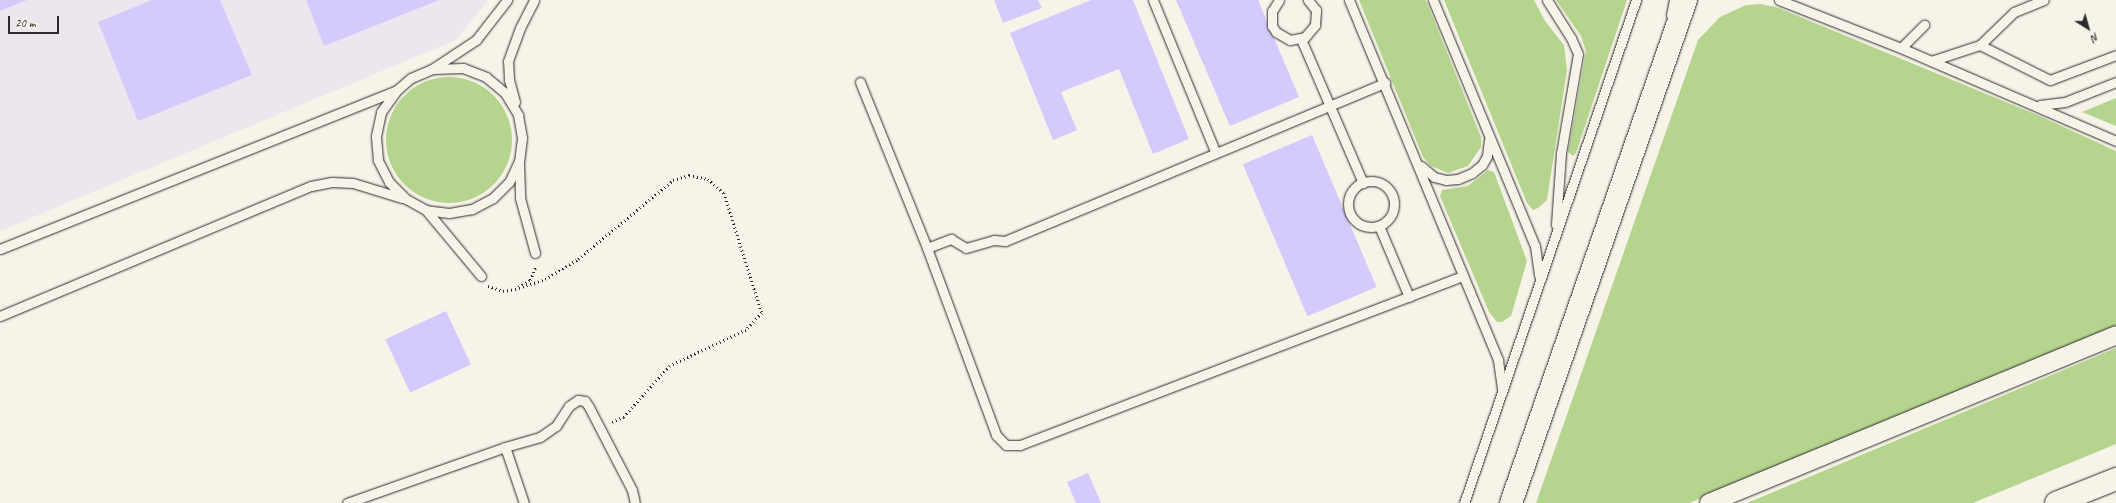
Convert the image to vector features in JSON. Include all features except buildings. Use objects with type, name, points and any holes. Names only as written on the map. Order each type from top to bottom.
[{"type":"main road","points":[[1511,503],[1666,52],[1686,0]]},
{"type":"main road","points":[[2056,503],[2116,479]]},
{"type":"street","points":[[1709,503],[2116,334]]},
{"type":"lane","points":[[406,199],[389,182],[378,160],[376,136],[381,112],[397,90],[410,78],[432,69],[476,40],[507,0]]},
{"type":"lane","points":[[534,0],[520,28],[508,62],[509,79],[522,138],[519,161],[520,198],[535,252]]},
{"type":"lane","points":[[1153,0],[1215,151]]},
{"type":"lane","points":[[1279,0],[1272,11],[1272,26],[1282,37],[1290,40],[1301,38],[1311,32],[1317,18],[1316,10],[1308,0]]},
{"type":"lane","points":[[1350,0],[1498,360],[1502,382],[1501,397]]},
{"type":"lane","points":[[1433,0],[1535,246],[1540,268],[1538,286]]},
{"type":"lane","points":[[1547,0],[1571,38],[1578,54],[1561,153],[1556,238]]},
{"type":"lane","points":[[1464,503],[1538,286],[1556,238],[1636,0]]},
{"type":"lane","points":[[1666,52],[1674,0]]},
{"type":"lane","points":[[1779,0],[1901,48],[2036,105],[2116,141]]},
{"type":"lane","points":[[1931,61],[1980,45],[2014,12],[2044,0]]},
{"type":"lane","points":[[1901,48],[1924,25]]},
{"type":"lane","points":[[1301,38],[1363,183]]},
{"type":"lane","points":[[1980,45],[2050,80],[2116,55]]},
{"type":"lane","points":[[432,69],[463,68],[486,77],[505,93],[518,115]]},
{"type":"lane","points":[[860,82],[927,248],[996,435],[1006,445],[1012,446],[1463,276]]},
{"type":"lane","points":[[2036,105],[2065,102],[2116,82]]},
{"type":"lane","points":[[927,248],[950,239],[966,248],[994,240],[1005,241],[1198,162],[1215,151],[1329,104],[1385,83]]},
{"type":"lane","points":[[0,249],[397,90]]},
{"type":"lane","points":[[1416,161],[1434,177],[1446,180],[1458,179],[1472,173],[1482,165],[1490,147],[1488,134]]},
{"type":"lane","points":[[0,316],[311,186],[332,182],[353,183],[406,199],[426,210],[449,213],[465,211],[493,198],[509,182],[519,161]]},
{"type":"lane","points":[[1377,182],[1384,186],[1393,197],[1392,212],[1388,219],[1378,226],[1360,224],[1350,213],[1348,206],[1352,192],[1363,183],[1377,182]]},
{"type":"lane","points":[[426,210],[481,276]]},
{"type":"lane","points":[[1378,226],[1409,297]]},
{"type":"lane","points":[[347,503],[547,433],[578,400],[585,402],[600,428],[632,490],[635,503]]},
{"type":"lane","points":[[505,447],[524,503]]},
{"type":"path","points":[[481,276],[489,287],[503,291],[545,280],[578,259],[673,180],[689,175],[708,179],[724,192],[762,313],[746,330],[670,366],[624,417],[600,428]]},
{"type":"path","points":[[515,289],[530,280],[537,264],[535,252]]},
{"type":"shaded area","points":[[0,0],[488,0],[456,40],[0,231]]},
{"type":"green space","points":[[1359,0],[1426,0],[1481,137],[1481,147],[1468,166],[1448,173],[1431,166],[1423,157]]},
{"type":"green space","points":[[1444,0],[1534,0],[1545,21],[1564,45],[1567,70],[1547,200],[1538,208],[1533,210],[1527,203]]},
{"type":"green space","points":[[1556,0],[1627,0],[1576,153],[1573,156],[1568,152],[1586,51],[1581,36]]},
{"type":"green space","points":[[1760,4],[1776,7],[2042,117],[2116,151],[2116,327],[1689,503],[1536,503],[1698,40],[1720,17],[1746,5]]},
{"type":"green space","points":[[455,77],[479,84],[494,95],[505,110],[511,128],[511,152],[505,170],[494,185],[479,196],[461,202],[443,203],[419,196],[404,185],[393,170],[387,152],[386,134],[393,110],[404,95],[419,84],[437,78]]},
{"type":"green space","points":[[2116,98],[2116,126],[2082,112]]},
{"type":"green space","points":[[1488,170],[1494,172],[1527,261],[1511,316],[1502,322],[1497,322],[1489,312],[1440,196],[1442,190],[1468,186]]},
{"type":"green space","points":[[2116,348],[2116,444],[1973,503],[1747,503]]}]
